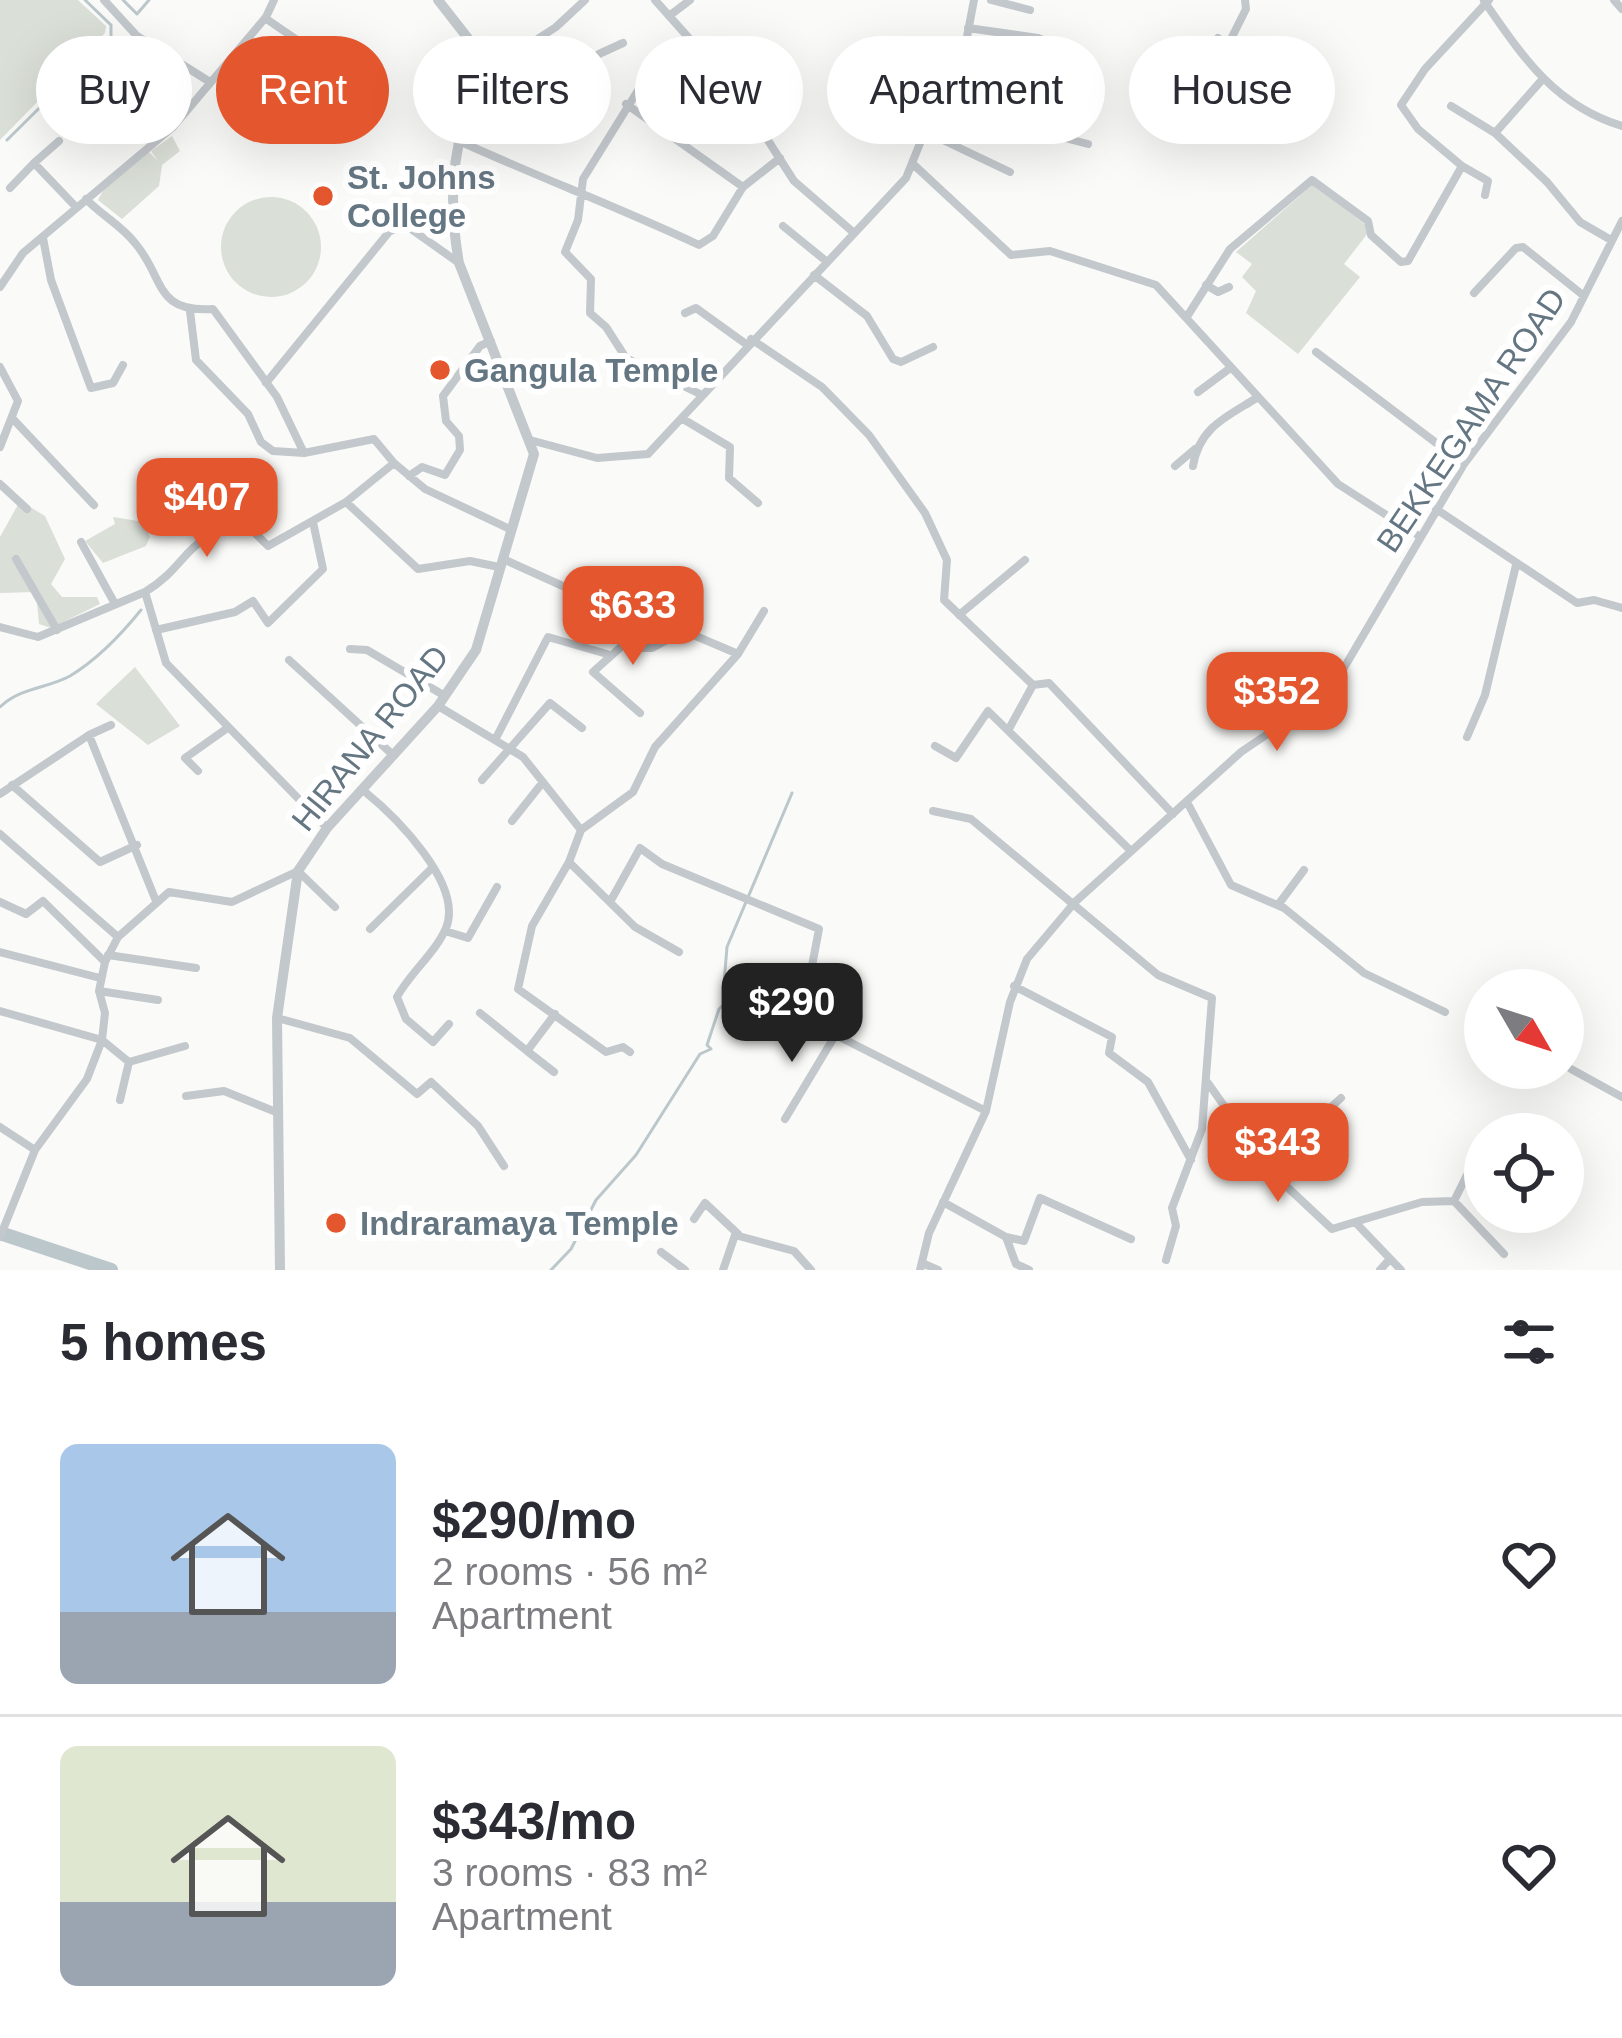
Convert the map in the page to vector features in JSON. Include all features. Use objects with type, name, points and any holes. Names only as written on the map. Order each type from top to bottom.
[{"type":"street","points":[[104,0],[137,36],[210,82]]},
{"type":"street","points":[[1,283],[76,208],[173,127],[265,18],[274,0]]},
{"type":"street","points":[[438,0],[466,36]]},
{"type":"street","points":[[542,36],[585,0]]},
{"type":"street","points":[[655,0],[737,92],[811,199],[853,232]]},
{"type":"street","points":[[669,16],[690,0]]},
{"type":"street","points":[[967,36],[974,0]]},
{"type":"street","points":[[992,0],[1030,10]]},
{"type":"street","points":[[1232,36],[1246,9],[1244,0]]},
{"type":"street","points":[[1614,0],[1622,9]]},
{"type":"street","points":[[1485,196],[1488,181],[1418,129],[1401,105],[1425,69],[1486,1],[1541,81],[1599,118],[1622,126]]},
{"type":"street","points":[[265,18],[291,36]]},
{"type":"street","points":[[968,28],[1024,36]]},
{"type":"street","points":[[1218,38],[1230,41],[1268,70],[1240,123],[1231,126],[1186,94],[1218,38]]},
{"type":"street","points":[[611,48],[623,43]]},
{"type":"street","points":[[1495,133],[1541,81]]},
{"type":"street","points":[[635,91],[583,178],[566,251],[591,279],[590,314],[626,358],[703,395]]},
{"type":"street","points":[[626,104],[743,187]]},
{"type":"street","points":[[1451,106],[1495,133],[1547,182],[1562,206],[1611,241]]},
{"type":"street","points":[[10,188],[56,144]]},
{"type":"street","name":"HIRANA ROAD","points":[[280,1270],[277,1018],[298,871],[327,828],[441,701],[476,650],[534,454],[459,262],[454,233],[457,144]]},
{"type":"street","points":[[466,144],[581,197],[625,208],[699,245],[713,236],[743,187],[780,158]]},
{"type":"street","points":[[530,440],[597,458],[648,454],[890,197],[913,164],[920,144]]},
{"type":"street","points":[[951,144],[1010,172]]},
{"type":"street","points":[[34,163],[76,208]]},
{"type":"street","points":[[913,164],[1011,255],[1050,251],[1161,288],[1255,399],[1343,489],[1419,536]]},
{"type":"street","points":[[1188,315],[1230,249],[1312,180],[1368,221],[1371,235],[1401,262],[1408,261],[1462,166]]},
{"type":"street","points":[[86,200],[140,248],[170,302],[190,311],[213,309],[266,383],[304,453]]},
{"type":"street","name":"BEKKEGAMA ROAD","points":[[921,1266],[943,1202],[986,1111],[1014,986],[1038,943],[1075,902],[1241,752],[1312,704],[1338,678],[1464,464],[1571,322],[1622,221]]},
{"type":"street","points":[[266,383],[388,232],[404,224],[459,262]]},
{"type":"street","points":[[783,226],[826,261]]},
{"type":"street","points":[[43,238],[51,280],[91,388],[113,383],[123,365]]},
{"type":"street","points":[[1474,292],[1516,248],[1523,247],[1584,296]]},
{"type":"street","points":[[814,275],[867,316],[893,359],[901,362],[933,347]]},
{"type":"street","points":[[1206,285],[1218,292],[1229,287]]},
{"type":"street","points":[[685,313],[696,308],[822,387],[869,435],[926,513],[950,572],[941,592],[958,615],[1033,685]]},
{"type":"street","points":[[190,311],[196,360],[248,414],[260,442],[273,451],[304,453],[374,439],[425,489],[514,531]]},
{"type":"street","points":[[409,476],[422,467],[445,475],[460,450],[459,436],[446,422],[443,396],[480,346],[493,340]]},
{"type":"street","points":[[1316,352],[1464,464]]},
{"type":"street","points":[[0,367],[18,401],[0,447]]},
{"type":"street","points":[[1198,392],[1229,369]]},
{"type":"street","points":[[1175,466],[1221,417],[1255,399]]},
{"type":"street","points":[[683,418],[730,447],[729,478],[758,503]]},
{"type":"street","points":[[13,419],[94,505]]},
{"type":"street","points":[[1192,466],[1196,448]]},
{"type":"street","points":[[0,626],[38,637],[145,592],[163,581],[198,538],[216,530],[245,523],[268,545],[346,502],[394,463]]},
{"type":"street","points":[[0,484],[27,509]]},
{"type":"street","points":[[346,502],[418,569],[470,561],[501,563],[607,606],[640,648],[652,649],[684,631],[738,654]]},
{"type":"street","points":[[1436,509],[1577,603],[1594,600],[1622,608]]},
{"type":"street","points":[[156,630],[235,613],[253,601],[268,622],[323,569],[313,522]]},
{"type":"street","points":[[81,542],[115,604]]},
{"type":"street","points":[[16,559],[57,630]]},
{"type":"street","points":[[958,615],[1025,560]]},
{"type":"street","points":[[1467,737],[1485,694],[1516,565]]},
{"type":"street","points":[[145,592],[166,662],[327,828]]},
{"type":"street","points":[[630,1052],[623,1047],[606,1052],[518,989],[532,926],[569,862],[581,830],[633,792],[656,747],[738,654],[764,610]]},
{"type":"street","points":[[495,740],[548,637],[607,654]]},
{"type":"street","points":[[632,637],[607,654],[593,672],[640,713]]},
{"type":"street","points":[[350,649],[367,650],[513,751],[581,830]]},
{"type":"street","points":[[290,660],[394,756]]},
{"type":"street","points":[[1033,685],[1048,683],[1173,814]]},
{"type":"street","points":[[1010,727],[1033,685]]},
{"type":"street","points":[[482,780],[513,751],[550,703],[582,728]]},
{"type":"street","points":[[935,746],[956,758],[988,711],[1010,727],[1015,740],[1131,851]]},
{"type":"street","points":[[0,794],[112,725]]},
{"type":"street","points":[[198,771],[185,758],[226,729]]},
{"type":"street","points":[[89,735],[156,901]]},
{"type":"street","points":[[512,821],[543,782]]},
{"type":"street","points":[[12,785],[100,862],[137,845]]},
{"type":"street","points":[[364,791],[409,829],[448,896],[445,931],[397,997],[406,1018],[433,1042],[449,1024]]},
{"type":"street","points":[[1187,802],[1231,885],[1277,905],[1364,973],[1445,1012]]},
{"type":"street","points":[[933,811],[971,819],[1158,975],[1212,998],[1202,1129],[1172,1208],[1176,1226],[1166,1260]]},
{"type":"street","points":[[0,834],[118,937]]},
{"type":"street","points":[[610,902],[640,848],[662,864],[819,929],[802,1018],[986,1111]]},
{"type":"street","points":[[569,862],[635,926],[679,952]]},
{"type":"street","points":[[370,929],[431,868]]},
{"type":"street","points":[[1277,905],[1304,870]]},
{"type":"street","points":[[2,1232],[35,1150],[87,1079],[102,1040],[106,1013],[100,978],[118,937],[169,892],[232,902],[298,871],[335,907]]},
{"type":"street","points":[[445,931],[468,938],[497,887]]},
{"type":"street","points":[[0,902],[26,914],[43,901],[106,958],[196,968]]},
{"type":"street","points":[[0,952],[100,978]]},
{"type":"street","points":[[1014,986],[1112,1037],[1109,1054],[1148,1082],[1191,1160]]},
{"type":"street","points":[[99,991],[158,1000]]},
{"type":"street","points":[[0,1011],[102,1040],[129,1062]]},
{"type":"street","points":[[479,1013],[554,1072]]},
{"type":"street","points":[[527,1051],[555,1014]]},
{"type":"street","points":[[277,1018],[350,1037],[417,1094],[431,1082],[478,1126],[504,1166]]},
{"type":"street","points":[[785,1118],[836,1034]]},
{"type":"street","points":[[129,1062],[184,1046]]},
{"type":"street","points":[[120,1100],[129,1062]]},
{"type":"street","points":[[1584,1077],[1622,1097]]},
{"type":"street","points":[[1207,1081],[1270,1171],[1332,1229],[1422,1202],[1454,1201],[1504,1254]]},
{"type":"street","points":[[186,1096],[224,1090],[276,1112]]},
{"type":"street","points":[[1237,1128],[1261,1120],[1278,1127],[1308,1123],[1341,1098]]},
{"type":"street","points":[[0,1127],[35,1150]]},
{"type":"street","points":[[1454,1201],[1464,1181]]},
{"type":"street","points":[[943,1202],[1006,1237],[1024,1240],[1040,1198],[1131,1239]]},
{"type":"street","points":[[694,1220],[705,1203],[738,1236],[794,1251],[811,1270]]},
{"type":"street","points":[[1355,1222],[1401,1270]]},
{"type":"street","points":[[723,1270],[730,1239],[738,1236]]},
{"type":"street","points":[[1006,1237],[1016,1264],[1029,1270]]},
{"type":"street","points":[[661,1252],[685,1270]]},
{"type":"street","points":[[1380,1270],[1389,1260]]},
{"type":"street","points":[[921,1266],[938,1270]]},
{"type":"shaded area","points":[[0,0],[78,0],[106,26],[105,33],[36,36],[36,103],[0,140]]},
{"type":"shaded area","points":[[161,144],[176,144],[180,151],[162,165],[159,186],[122,219],[98,200],[105,187],[149,152],[158,161],[151,151]]},
{"type":"shaded area","points":[[1313,184],[1371,229],[1344,264],[1360,277],[1298,354],[1246,313],[1256,291],[1242,277],[1252,264],[1236,252]]},
{"type":"shaded area","points":[[271,197],[299,205],[313,219],[321,247],[313,275],[299,289],[271,297],[243,289],[229,275],[221,247],[229,219],[243,205]]},
{"type":"shaded area","points":[[20,501],[45,516],[65,559],[51,584],[62,597],[97,597],[100,604],[51,628],[39,624],[36,592],[0,593],[0,537]]},
{"type":"shaded area","points":[[113,517],[144,522],[150,537],[146,546],[103,563],[85,541],[115,524]]},
{"type":"shaded area","points":[[135,667],[180,726],[148,745],[96,704]]},
{"type":"waterway","points":[[7,140],[111,37],[111,25],[85,0]]},
{"type":"waterway","points":[[123,0],[137,14],[149,0]]},
{"type":"waterway","points":[[0,707],[80,669],[141,610]]},
{"type":"waterway","points":[[551,1270],[571,1249],[596,1200],[636,1155],[700,1054],[711,1049],[707,1045],[719,1009],[736,993],[724,983],[727,947],[792,793]]},
{"type":"waterway","points":[[0,1233],[111,1270]]},
{"type":"place","name":"St. Johns College","points":[[323,196]]},
{"type":"place","name":"Gangula Temple","points":[[440,370]]},
{"type":"place","name":"Indraramaya Temple","points":[[336,1223]]}]
